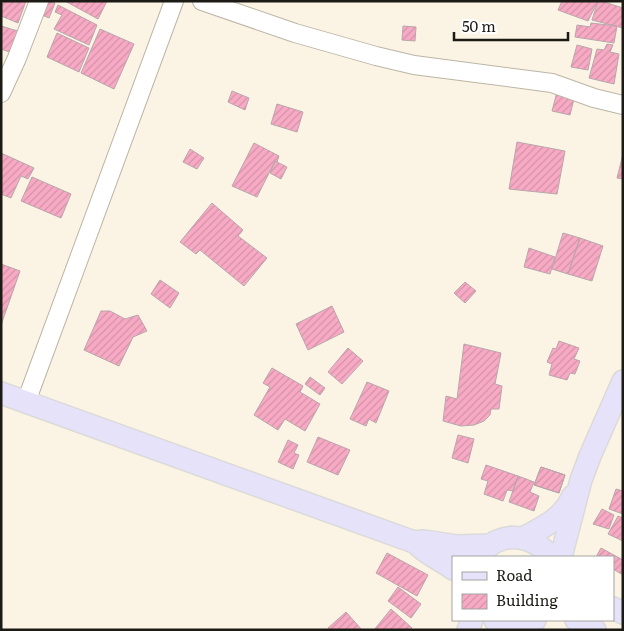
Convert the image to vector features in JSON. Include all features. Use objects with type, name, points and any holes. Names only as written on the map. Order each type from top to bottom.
[{"type":"main road","points":[[561,556],[581,480],[623,381]]},
{"type":"main road","points":[[1,393],[414,542],[421,549],[452,568]]},
{"type":"main road","points":[[523,538],[549,524],[565,509],[581,480]]},
{"type":"main road","points":[[414,542],[424,541],[484,551],[506,538],[523,538],[542,547],[550,556]]},
{"type":"main road","points":[[497,621],[521,625]]},
{"type":"main road","points":[[578,621],[595,630]]},
{"type":"street","points":[[1,93],[17,58],[38,1]]},
{"type":"street","points":[[26,402],[174,1]]},
{"type":"street","points":[[202,1],[295,33],[376,56],[414,65],[552,82],[594,98],[623,104]]},
{"type":"building","points":[[1,1],[26,1],[18,23],[1,16]]},
{"type":"building","points":[[48,1],[55,3],[49,18],[42,15]]},
{"type":"building","points":[[65,1],[107,1],[98,19]]},
{"type":"building","points":[[562,1],[598,1],[588,21],[558,10]]},
{"type":"building","points":[[598,1],[623,8],[623,28],[592,20]]},
{"type":"building","points":[[58,5],[97,25],[89,45],[54,29],[62,15],[55,12]]},
{"type":"building","points":[[591,23],[617,26],[614,43],[575,37],[577,25],[590,27]]},
{"type":"building","points":[[1,26],[21,32],[15,54],[1,49]]},
{"type":"building","points":[[403,26],[416,27],[415,41],[402,40]]},
{"type":"building","points":[[100,29],[134,44],[114,89],[81,73]]},
{"type":"building","points":[[57,33],[89,48],[79,72],[47,57]]},
{"type":"building","points":[[607,44],[613,45],[610,52],[619,54],[614,84],[589,78],[597,49],[604,50]]},
{"type":"building","points":[[577,45],[592,49],[588,70],[571,67]]},
{"type":"building","points":[[558,88],[576,91],[570,115],[552,111]]},
{"type":"building","points":[[232,91],[249,98],[245,110],[228,102]]},
{"type":"building","points":[[277,104],[303,112],[297,132],[271,124]]},
{"type":"building","points":[[517,142],[565,151],[557,194],[509,189]]},
{"type":"building","points":[[254,143],[279,156],[257,197],[232,186]]},
{"type":"building","points":[[190,149],[204,158],[197,169],[183,162]]},
{"type":"building","points":[[1,153],[34,168],[28,179],[21,176],[11,198],[1,194]]},
{"type":"building","points":[[623,154],[623,179],[617,178]]},
{"type":"building","points":[[275,161],[287,167],[281,179],[270,173]]},
{"type":"building","points":[[32,177],[71,194],[61,218],[21,201]]},
{"type":"building","points":[[212,203],[243,230],[238,236],[267,258],[244,286],[200,250],[196,254],[180,242]]},
{"type":"building","points":[[563,233],[580,238],[568,274],[552,269]]},
{"type":"building","points":[[580,238],[603,246],[592,281],[568,274]]},
{"type":"building","points":[[529,248],[555,257],[550,274],[524,267]]},
{"type":"building","points":[[1,264],[20,271],[1,325]]},
{"type":"building","points":[[160,280],[179,293],[170,308],[151,294]]},
{"type":"building","points":[[465,282],[476,291],[465,303],[454,293]]},
{"type":"building","points":[[332,306],[344,332],[308,350],[296,324]]},
{"type":"building","points":[[101,311],[110,311],[125,319],[138,315],[147,331],[133,337],[119,366],[84,350]]},
{"type":"building","points":[[559,341],[579,348],[574,359],[580,361],[575,374],[570,373],[567,380],[549,375],[552,364],[547,362],[553,348],[556,349]]},
{"type":"building","points":[[464,344],[501,353],[495,384],[502,386],[499,409],[491,409],[490,415],[484,421],[474,425],[461,426],[443,421],[446,396],[457,399]]},
{"type":"building","points":[[348,348],[363,361],[342,384],[328,372]]},
{"type":"building","points":[[272,368],[303,386],[300,392],[320,404],[305,431],[285,419],[278,430],[254,415],[270,387],[263,383]]},
{"type":"building","points":[[310,377],[325,388],[320,395],[305,384]]},
{"type":"building","points":[[367,382],[389,391],[376,423],[369,419],[366,426],[350,419]]},
{"type":"building","points":[[458,435],[474,439],[468,463],[452,458]]},
{"type":"building","points":[[318,437],[350,450],[338,475],[307,462]]},
{"type":"building","points":[[288,440],[298,445],[294,453],[299,455],[293,469],[278,462]]},
{"type":"building","points":[[486,465],[518,476],[513,491],[507,490],[503,501],[484,494],[488,481],[481,479]]},
{"type":"building","points":[[541,467],[565,475],[559,493],[534,485]]},
{"type":"building","points":[[541,467],[565,475],[559,493],[534,485]]},
{"type":"building","points":[[518,476],[534,482],[530,492],[539,496],[534,511],[509,502]]},
{"type":"building","points":[[616,489],[623,491],[623,514],[609,509]]},
{"type":"building","points":[[602,509],[614,515],[609,529],[593,524]]},
{"type":"building","points":[[618,516],[623,518],[623,541],[608,534]]},
{"type":"building","points":[[601,548],[623,560],[623,575],[614,570],[614,556],[597,556]]},
{"type":"building","points":[[387,553],[428,575],[417,596],[376,573]]},
{"type":"building","points":[[398,587],[421,604],[411,618],[388,601]]},
{"type":"building","points":[[391,609],[412,628],[410,630],[374,630]]},
{"type":"building","points":[[346,612],[362,630],[329,630],[328,628]]}]
